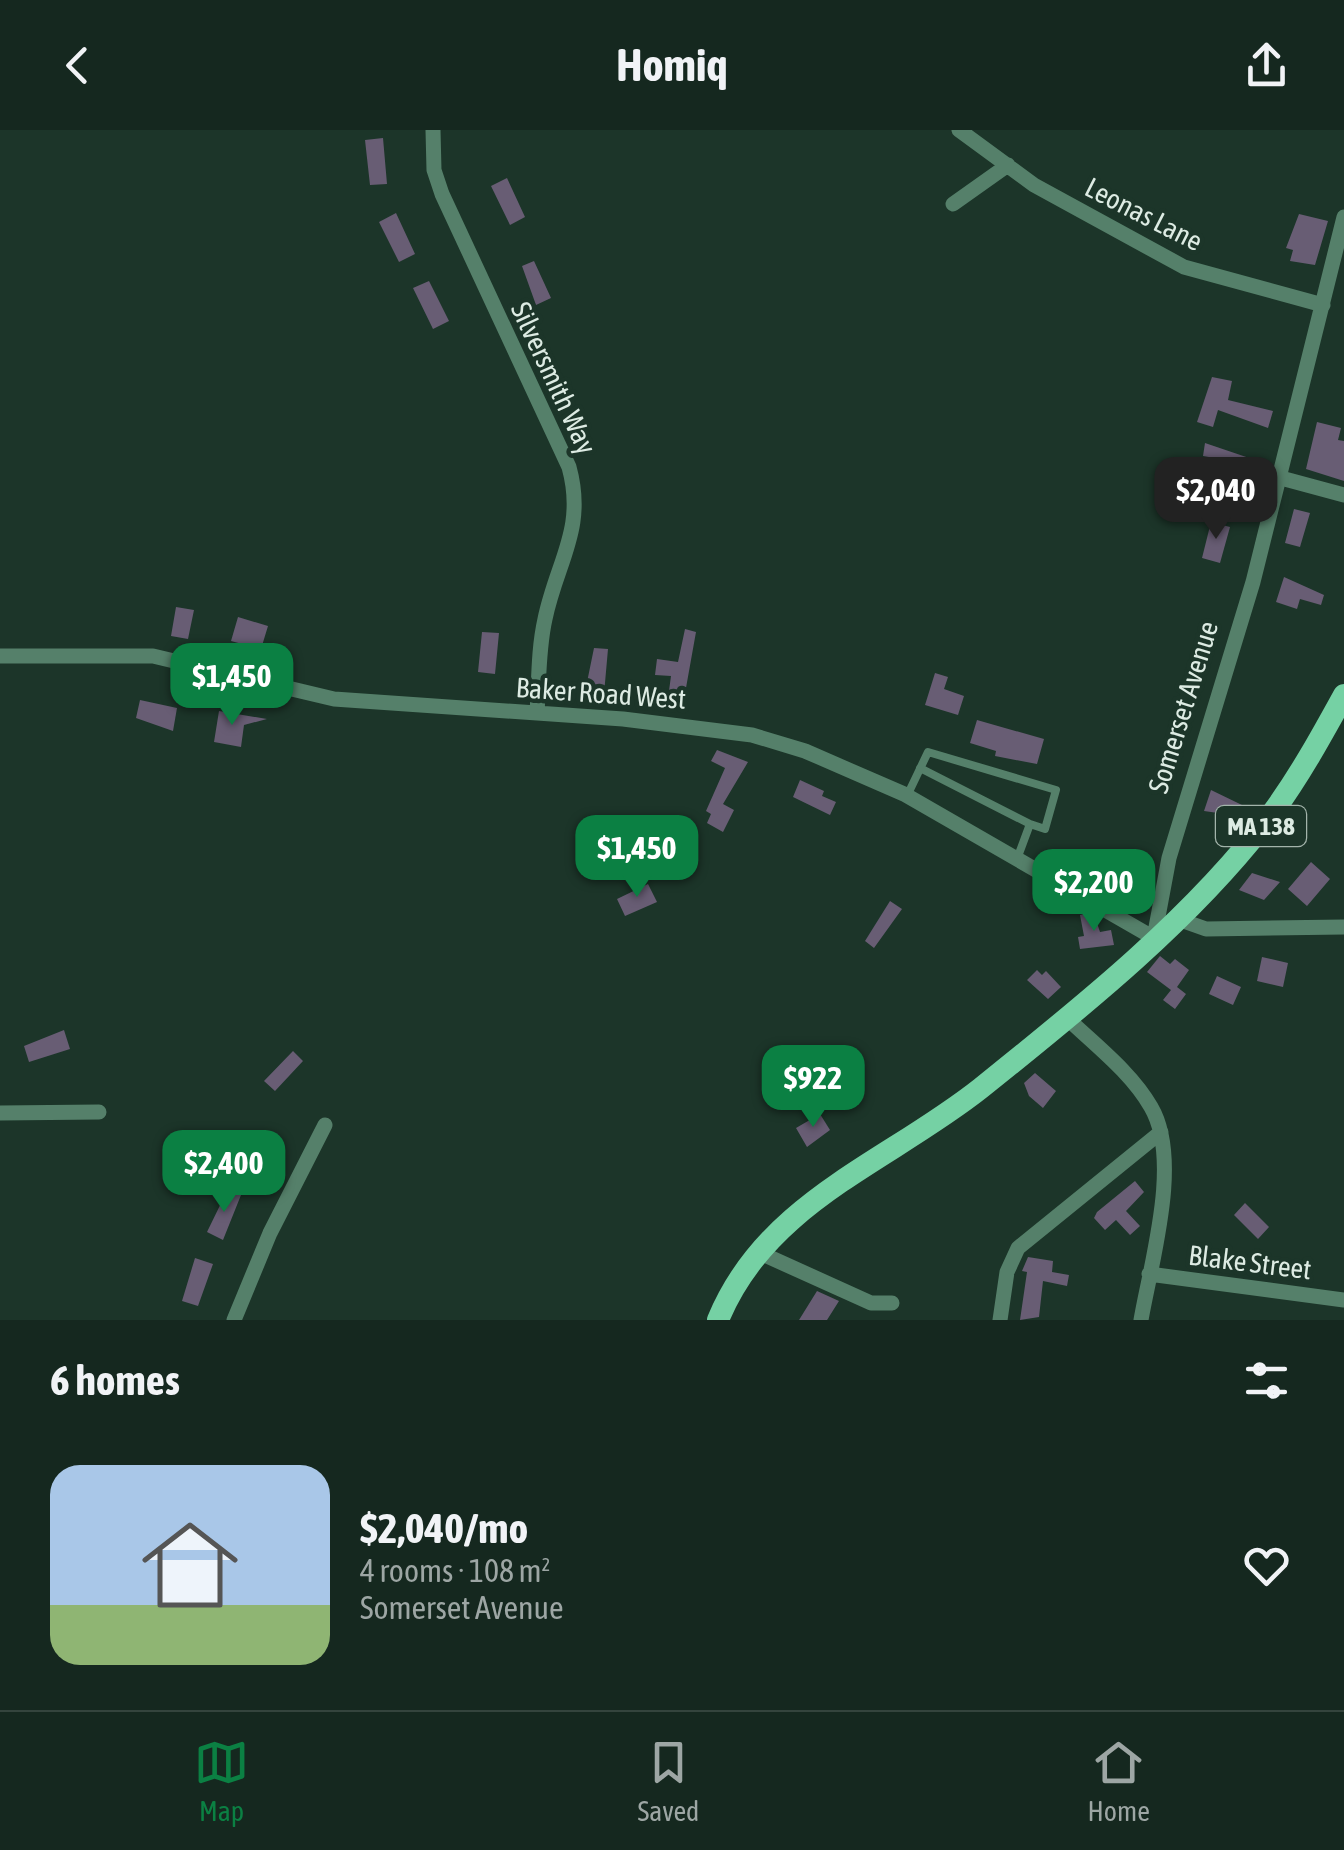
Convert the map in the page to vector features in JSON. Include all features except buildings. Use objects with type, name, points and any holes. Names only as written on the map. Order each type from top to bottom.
[{"type":"main road","name":"MA 138","points":[[718,1320],[758,1252],[805,1205],[940,1119],[1066,1017],[1175,918],[1272,812],[1344,695]]},
{"type":"street","name":"Silversmith Way","points":[[433,130],[434,170],[442,194],[570,467],[576,492],[574,528],[545,617],[537,713]]},
{"type":"street","name":"Leonas Lane","points":[[959,130],[1034,185],[1184,267],[1323,304]]},
{"type":"street","points":[[953,204],[1008,166]]},
{"type":"street","name":"Somerset Avenue","points":[[1154,938],[1168,858],[1280,478],[1344,216]]},
{"type":"street","points":[[1280,478],[1344,495]]},
{"type":"street","name":"Baker Road West","points":[[0,656],[152,656],[334,700],[694,725],[752,734],[907,796],[1154,938]]},
{"type":"street","points":[[1175,918],[1206,929],[1344,927]]},
{"type":"street","points":[[1066,1017],[1141,1092],[1161,1132],[1162,1193],[1142,1320]]},
{"type":"street","points":[[0,1113],[100,1112]]},
{"type":"street","points":[[234,1320],[270,1233],[325,1125]]},
{"type":"street","points":[[1000,1320],[1013,1255],[1161,1132]]},
{"type":"street","points":[[758,1252],[872,1303],[892,1303]]},
{"type":"street","name":"Blake Street","points":[[1149,1274],[1344,1300]]},
{"type":"lane","points":[[907,796],[920,768],[928,752],[1056,790],[1045,829],[920,768]]},
{"type":"lane","points":[[1017,859],[1030,824]]}]
